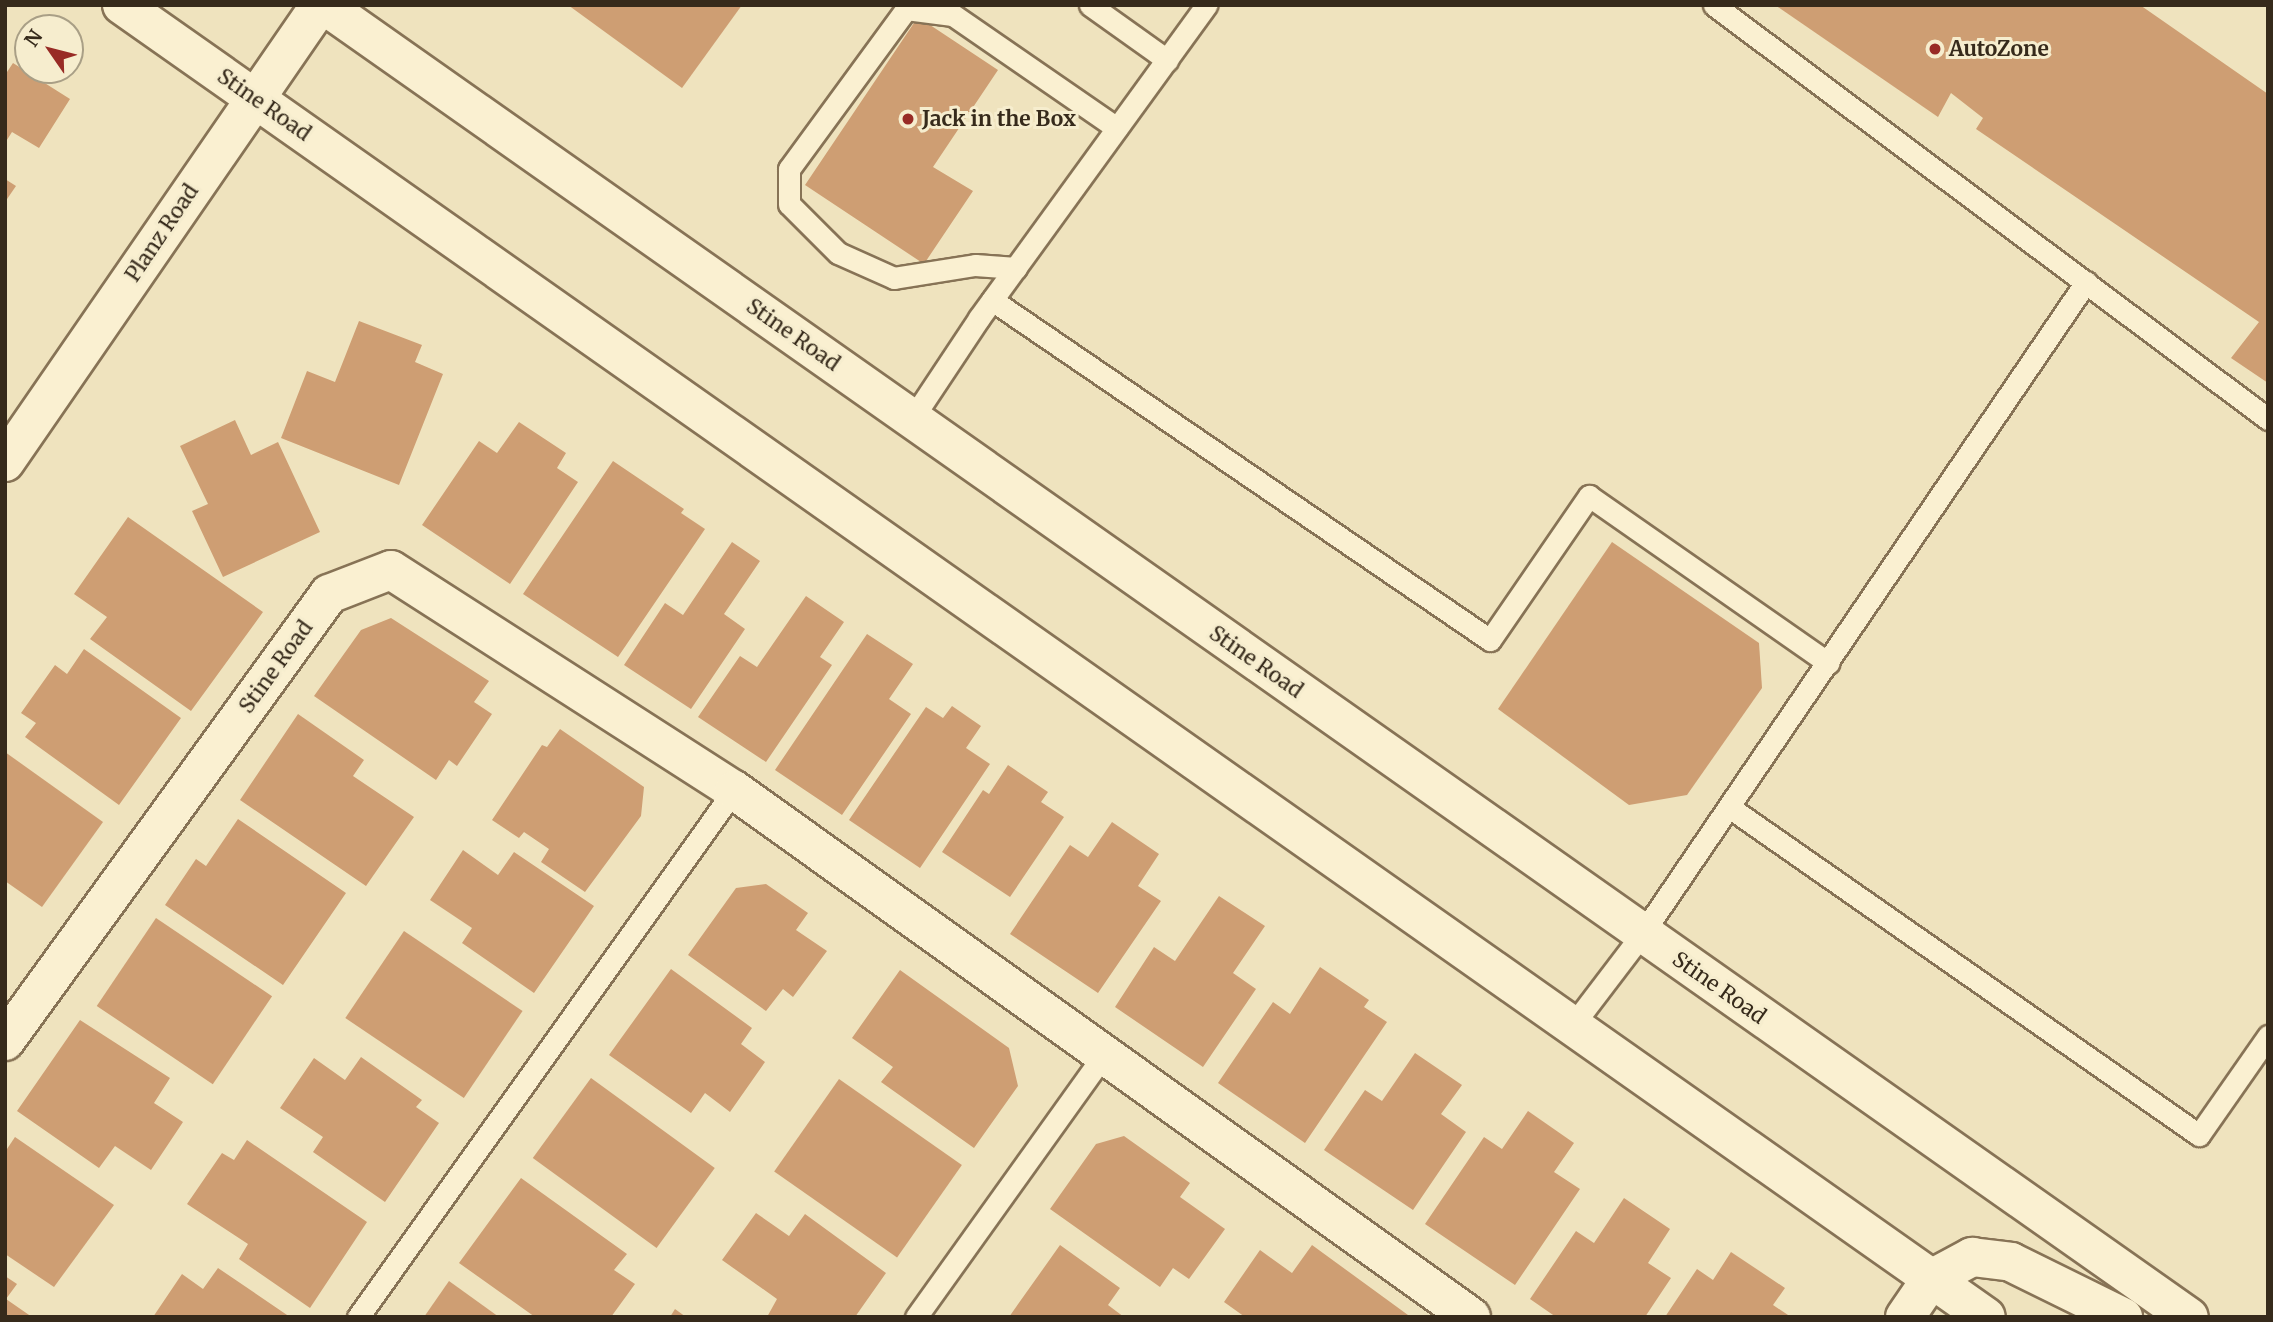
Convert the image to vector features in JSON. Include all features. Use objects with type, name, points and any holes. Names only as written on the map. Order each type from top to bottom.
[{"type":"main road","name":"Stine Road","points":[[122,5],[1986,1317]]},
{"type":"main road","name":"Stine Road","points":[[322,5],[2189,1317]]},
{"type":"main road","name":"Planz Road","points":[[5,462],[322,5]]},
{"type":"main road","name":"Stine Road","points":[[12,1017],[329,594],[391,570],[734,790],[1465,1315]]},
{"type":"main road","points":[[1905,1317],[1931,1279],[1972,1257],[2011,1262],[2123,1317]]},
{"type":"lane","points":[[1090,5],[1167,60]]},
{"type":"lane","points":[[912,419],[992,300],[1206,5]]},
{"type":"lane","points":[[1714,5],[2268,419]]},
{"type":"lane","points":[[1016,268],[975,265],[894,278],[838,253],[789,204],[789,169],[906,9],[953,15],[1117,128]]},
{"type":"lane","points":[[1572,1026],[1642,934],[2085,282]]},
{"type":"lane","points":[[992,300],[1490,640],[1590,496],[1828,663]]},
{"type":"lane","points":[[358,1317],[734,790]]},
{"type":"lane","points":[[1729,807],[2199,1135],[2268,1037]]},
{"type":"lane","points":[[916,1317],[1104,1054]]},
{"type":"building","points":[[568,5],[742,5],[682,88]]},
{"type":"building","points":[[1775,5],[2140,5],[2268,94],[2268,383],[2231,358],[2259,322],[1976,129],[1983,118],[1951,93],[1938,117]]},
{"type":"building","name":"Jack in the Box","points":[[918,17],[998,70],[933,167],[973,191],[924,264],[805,185]]},
{"type":"building","points":[[13,63],[14,84],[46,84],[70,99],[39,148],[12,132],[5,143],[5,75]]},
{"type":"building","points":[[5,179],[16,186],[5,202]]},
{"type":"building","points":[[359,321],[422,345],[415,362],[443,374],[399,485],[281,438],[307,371],[335,382]]},
{"type":"building","points":[[235,420],[251,455],[278,442],[320,532],[223,577],[192,511],[208,504],[180,446]]},
{"type":"building","points":[[519,422],[566,453],[557,468],[578,482],[510,584],[422,525],[479,441],[497,453]]},
{"type":"building","points":[[613,461],[684,509],[681,513],[705,529],[618,657],[523,594]]},
{"type":"building","points":[[128,517],[263,612],[191,711],[90,639],[107,617],[74,594]]},
{"type":"building","points":[[732,542],[760,561],[724,614],[745,629],[691,709],[624,665],[665,603],[683,615]]},
{"type":"building","points":[[1612,542],[1759,643],[1762,688],[1687,795],[1629,805],[1498,709]]},
{"type":"building","points":[[806,596],[844,622],[820,657],[832,665],[766,762],[698,717],[740,656],[757,667]]},
{"type":"building","points":[[391,618],[489,681],[474,702],[492,714],[457,766],[449,760],[436,780],[314,696],[361,630]]},
{"type":"building","points":[[867,634],[913,664],[889,699],[911,714],[842,815],[775,770]]},
{"type":"building","points":[[84,649],[181,718],[119,805],[25,737],[36,723],[21,713],[55,665],[67,674]]},
{"type":"building","points":[[952,706],[981,726],[966,748],[990,764],[920,868],[849,820],[926,707],[943,718]]},
{"type":"building","points":[[298,714],[364,760],[353,776],[414,817],[366,886],[240,800]]},
{"type":"building","points":[[560,729],[644,787],[641,816],[585,892],[541,862],[549,849],[524,832],[519,838],[492,820],[542,745],[547,747]]},
{"type":"building","points":[[5,752],[103,822],[42,907],[5,881]]},
{"type":"building","points":[[1008,765],[1048,792],[1041,802],[1064,817],[1010,897],[942,852],[983,790],[989,794]]},
{"type":"building","points":[[238,819],[346,893],[283,985],[165,905],[196,859],[206,866]]},
{"type":"building","points":[[1112,822],[1159,854],[1138,886],[1161,901],[1098,993],[1010,934],[1070,845],[1088,857]]},
{"type":"building","points":[[463,850],[498,875],[514,852],[594,906],[534,993],[462,943],[472,928],[430,900]]},
{"type":"building","points":[[766,884],[808,913],[796,930],[827,951],[793,997],[783,989],[766,1011],[688,955],[736,888]]},
{"type":"building","points":[[1219,896],[1265,926],[1233,973],[1256,989],[1203,1067],[1115,1007],[1154,947],[1175,961]]},
{"type":"building","points":[[156,918],[272,996],[213,1084],[97,1006]]},
{"type":"building","points":[[404,931],[523,1011],[464,1098],[345,1018]]},
{"type":"building","points":[[1320,967],[1369,1000],[1364,1007],[1387,1022],[1305,1143],[1218,1083],[1273,1002],[1290,1014]]},
{"type":"building","points":[[671,969],[752,1028],[741,1044],[765,1062],[730,1112],[705,1093],[691,1113],[609,1055]]},
{"type":"building","points":[[900,970],[1009,1048],[1018,1086],[974,1148],[881,1082],[893,1067],[852,1038]]},
{"type":"building","points":[[80,1020],[170,1078],[154,1103],[183,1122],[151,1170],[115,1146],[99,1168],[17,1111]]},
{"type":"building","points":[[1415,1053],[1462,1085],[1441,1114],[1466,1132],[1413,1210],[1324,1150],[1365,1090],[1382,1101]]},
{"type":"building","points":[[361,1057],[422,1100],[416,1107],[439,1123],[385,1202],[313,1152],[323,1137],[280,1108],[314,1058],[345,1080]]},
{"type":"building","points":[[591,1078],[715,1168],[657,1248],[533,1158]]},
{"type":"building","points":[[839,1079],[962,1165],[897,1258],[774,1172]]},
{"type":"building","points":[[1528,1111],[1574,1143],[1554,1172],[1580,1189],[1515,1285],[1425,1224],[1484,1137],[1502,1149]]},
{"type":"building","points":[[1124,1136],[1190,1183],[1180,1197],[1225,1229],[1189,1279],[1173,1268],[1160,1287],[1050,1209],[1096,1144]]},
{"type":"building","points":[[15,1137],[114,1205],[54,1287],[5,1254],[5,1152]]},
{"type":"building","points":[[247,1140],[367,1222],[310,1308],[239,1259],[248,1244],[187,1204],[222,1153],[234,1160]]},
{"type":"building","points":[[521,1178],[627,1254],[614,1270],[635,1284],[611,1317],[535,1317],[459,1263]]},
{"type":"building","points":[[1624,1198],[1670,1229],[1648,1263],[1671,1278],[1645,1317],[1556,1317],[1530,1299],[1576,1231],[1594,1243]]},
{"type":"building","points":[[756,1213],[789,1236],[805,1214],[886,1273],[855,1317],[767,1317],[777,1299],[722,1260]]},
{"type":"building","points":[[1060,1245],[1120,1288],[1108,1305],[1124,1317],[1009,1317]]},
{"type":"building","points":[[1312,1245],[1408,1315],[1407,1317],[1245,1317],[1224,1302],[1260,1250],[1292,1273]]},
{"type":"building","points":[[1731,1252],[1785,1288],[1773,1305],[1791,1317],[1665,1317],[1697,1269],[1713,1280]]},
{"type":"building","points":[[218,1268],[290,1317],[153,1317],[182,1274],[203,1289]]},
{"type":"building","points":[[5,1276],[17,1284],[6,1299],[32,1317],[5,1317]]},
{"type":"building","points":[[449,1281],[499,1317],[424,1317]]},
{"type":"building","points":[[675,1309],[686,1317],[670,1317]]},
{"type":"place","name":"AutoZone","points":[[1935,49]]},
{"type":"place","name":"Jack in the Box","points":[[908,119]]}]
